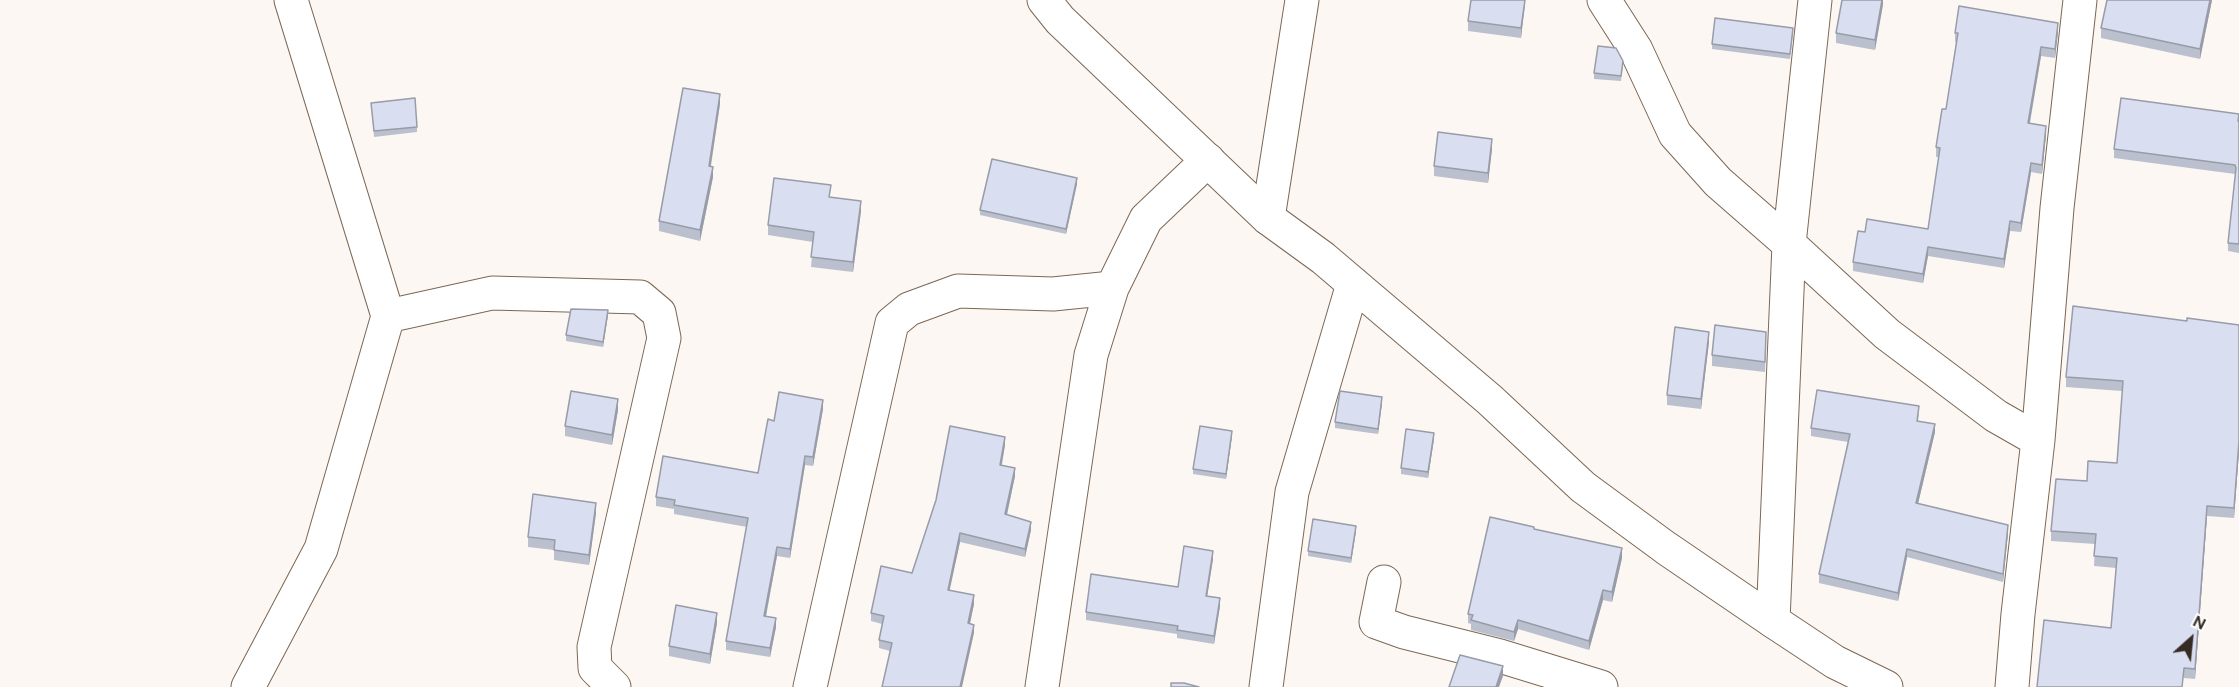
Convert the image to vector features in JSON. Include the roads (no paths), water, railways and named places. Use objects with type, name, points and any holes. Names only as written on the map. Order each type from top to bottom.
[{"type":"street","points":[[248,687],[321,549],[387,316],[291,0]]},
{"type":"street","points":[[1044,0],[1060,20],[1268,218],[1353,284],[1490,400],[1583,488],[1666,548],[1835,662],[1886,687]]},
{"type":"street","points":[[1268,218],[1302,0]]},
{"type":"street","points":[[1604,0],[1636,50],[1675,134],[1718,182],[1887,334],[1996,416],[2038,440]]},
{"type":"street","points":[[1773,621],[1789,244],[1815,0]]},
{"type":"street","points":[[2012,687],[2038,440],[2057,208],[2080,0]]},
{"type":"street","points":[[1042,687],[1091,355],[1112,288],[1146,219],[1208,160]]},
{"type":"street","points":[[1266,687],[1292,492],[1353,284]]},
{"type":"street","points":[[810,687],[892,323],[909,309],[958,291],[1053,294],[1112,288]]},
{"type":"street","points":[[387,316],[492,293],[640,297],[659,313],[664,338],[594,647],[596,668],[614,687]]},
{"type":"street","points":[[1384,582],[1376,622],[1404,632],[1500,656],[1601,687]]}]
